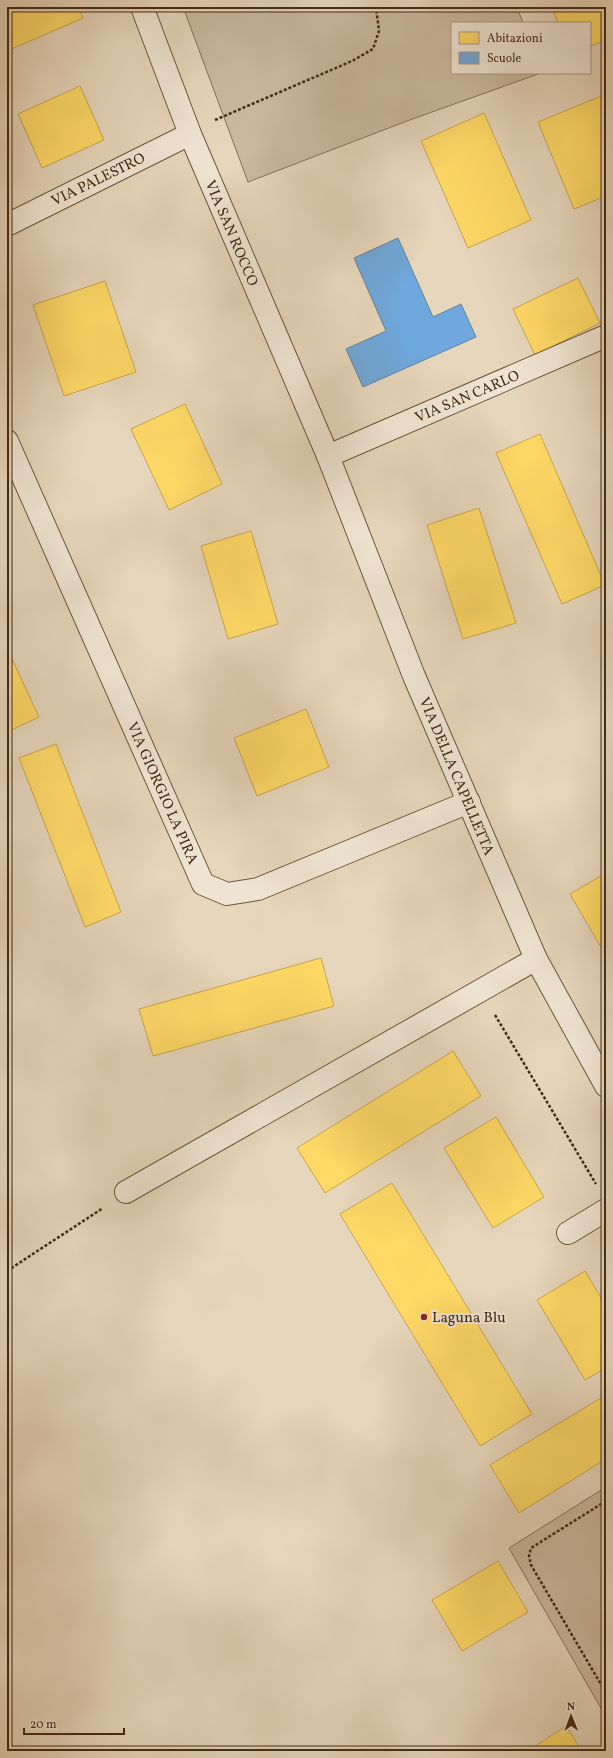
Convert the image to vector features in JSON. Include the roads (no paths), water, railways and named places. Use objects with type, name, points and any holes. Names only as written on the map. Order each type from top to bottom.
[{"type":"street","name":"VIA SAN ROCCO","points":[[142,7],[190,134],[328,456]]},
{"type":"street","name":"VIA PALESTRO","points":[[7,225],[190,134]]},
{"type":"street","name":"VIA SAN CARLO","points":[[328,456],[606,336]]},
{"type":"street","name":"VIA GIORGIO LA PIRA","points":[[7,441],[203,884],[227,894],[258,889],[469,802]]},
{"type":"street","name":"VIA DELLA CAPELLETTA","points":[[328,456],[414,676],[536,959],[606,1086]]},
{"type":"street","points":[[126,1192],[536,959]]},
{"type":"street","points":[[568,1233],[606,1210]]},
{"type":"place","name":"Laguna Blu","points":[[424,1317]]}]
